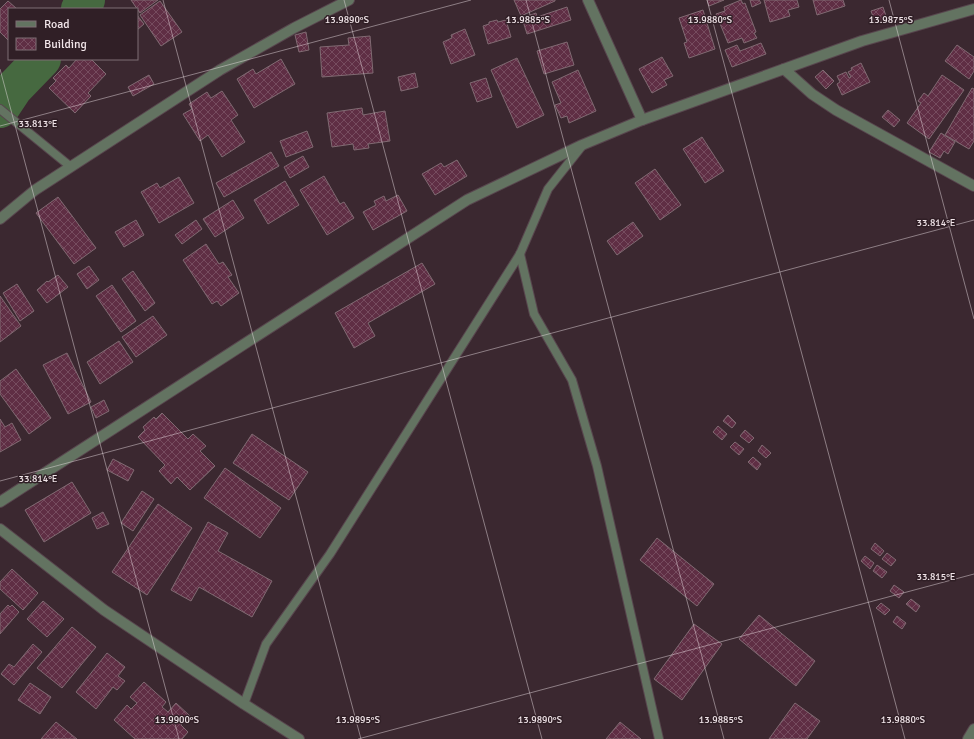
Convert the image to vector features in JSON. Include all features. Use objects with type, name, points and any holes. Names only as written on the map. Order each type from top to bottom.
[{"type":"street","points":[[0,219],[35,190],[220,70],[294,28],[349,0]]},
{"type":"street","points":[[588,0],[642,120]]},
{"type":"street","points":[[0,502],[467,200],[582,145],[642,120],[862,41],[974,9]]},
{"type":"street","points":[[784,69],[812,94],[836,110],[974,186]]},
{"type":"street","points":[[0,529],[104,610],[298,739]]},
{"type":"street","points":[[968,739],[974,729]]},
{"type":"lane","points":[[0,109],[71,167]]},
{"type":"lane","points":[[244,704],[266,644],[330,554],[520,254],[548,189],[582,145]]},
{"type":"lane","points":[[520,254],[534,314],[572,380],[597,466],[659,739]]},
{"type":"building","points":[[131,0],[158,0],[140,13],[138,8]]},
{"type":"building","points":[[514,0],[555,0],[555,1],[521,16]]},
{"type":"building","points":[[707,0],[724,0],[709,6]]},
{"type":"building","points":[[741,0],[743,4],[745,3],[756,32],[754,33],[757,38],[744,43],[742,38],[728,43],[716,14],[725,11],[724,7]]},
{"type":"building","points":[[750,0],[759,0],[761,3],[752,7]]},
{"type":"building","points":[[764,0],[797,0],[799,7],[788,10],[790,16],[770,22]]},
{"type":"building","points":[[813,0],[843,0],[845,6],[817,15]]},
{"type":"building","points":[[8,1],[16,8],[8,8],[8,40],[0,32],[0,9]]},
{"type":"building","points":[[160,1],[182,32],[161,46],[140,15]]},
{"type":"building","points":[[567,7],[571,20],[527,34],[523,21],[526,20],[525,17],[536,13],[537,17]]},
{"type":"building","points":[[883,7],[887,19],[875,22],[871,11]]},
{"type":"building","points":[[703,10],[715,49],[689,58],[684,43],[687,42],[679,18]]},
{"type":"building","points":[[138,16],[144,24],[138,29]]},
{"type":"building","points":[[497,20],[498,22],[506,20],[511,37],[488,44],[483,26],[489,24],[489,22]]},
{"type":"building","points":[[465,29],[475,55],[451,64],[443,42],[452,38],[451,35]]},
{"type":"building","points":[[306,32],[309,50],[299,52],[295,35]]},
{"type":"building","points":[[370,36],[373,73],[322,77],[320,47],[349,45],[348,38]]},
{"type":"building","points":[[567,42],[574,65],[544,74],[537,51]]},
{"type":"building","points":[[761,43],[766,54],[732,67],[725,50],[737,45],[740,51]]},
{"type":"building","points":[[957,45],[974,57],[974,71],[969,79],[945,61]]},
{"type":"building","points":[[662,57],[673,76],[664,80],[667,85],[652,93],[639,69]]},
{"type":"building","points":[[517,58],[544,115],[517,128],[491,70]]},
{"type":"building","points":[[281,59],[295,84],[254,108],[237,79],[253,69],[256,74]]},
{"type":"building","points":[[76,60],[92,60],[106,74],[88,93],[91,96],[75,113],[49,88],[56,81],[53,78],[66,65],[69,68]]},
{"type":"building","points":[[861,63],[870,82],[842,95],[837,84],[840,82],[837,76],[846,72],[849,78],[851,77],[848,72],[852,70],[851,68]]},
{"type":"building","points":[[578,70],[596,111],[569,123],[567,116],[561,118],[555,105],[561,103],[552,82]]},
{"type":"building","points":[[823,70],[834,81],[826,89],[815,77]]},
{"type":"building","points":[[415,73],[418,87],[401,91],[398,77]]},
{"type":"building","points":[[149,75],[154,84],[133,96],[128,87]]},
{"type":"building","points":[[942,75],[964,90],[929,139],[907,123],[921,103],[918,101],[924,93],[928,96]]},
{"type":"building","points":[[486,78],[492,97],[477,102],[470,83]]},
{"type":"building","points":[[972,88],[974,89],[974,141],[969,149],[945,135]]},
{"type":"building","points":[[222,91],[238,115],[231,120],[245,142],[222,157],[208,135],[200,141],[183,114],[192,109],[189,104],[207,92],[211,98]]},
{"type":"building","points":[[362,108],[363,115],[385,111],[390,141],[368,144],[369,148],[354,150],[353,144],[332,147],[327,113]]},
{"type":"building","points":[[888,110],[900,120],[894,127],[882,117]]},
{"type":"building","points":[[307,131],[313,147],[286,157],[280,141]]},
{"type":"building","points":[[941,133],[955,142],[948,154],[944,151],[940,158],[929,152]]},
{"type":"building","points":[[702,137],[724,171],[705,183],[683,149]]},
{"type":"building","points":[[271,152],[279,166],[224,197],[216,183]]},
{"type":"building","points":[[303,156],[309,167],[290,178],[284,167]]},
{"type":"building","points":[[457,160],[467,176],[435,195],[422,174],[441,163],[444,167]]},
{"type":"building","points":[[655,169],[681,205],[660,220],[635,183]]},
{"type":"building","points":[[324,176],[340,204],[344,202],[354,218],[327,235],[300,190]]},
{"type":"building","points":[[179,177],[194,203],[159,223],[141,192],[157,183],[160,188]]},
{"type":"building","points":[[285,181],[299,205],[268,224],[254,200]]},
{"type":"building","points":[[398,195],[407,211],[373,230],[363,212],[376,205],[374,201],[384,196],[386,201]]},
{"type":"building","points":[[58,197],[96,248],[74,264],[36,213]]},
{"type":"building","points":[[233,200],[244,218],[215,237],[203,219]]},
{"type":"building","points":[[136,220],[144,235],[124,247],[115,232]]},
{"type":"building","points":[[196,220],[202,229],[182,244],[175,235]]},
{"type":"building","points":[[633,222],[643,236],[617,255],[607,241]]},
{"type":"building","points":[[206,244],[219,264],[223,262],[232,275],[228,277],[239,293],[221,306],[217,301],[212,304],[183,260]]},
{"type":"building","points":[[422,263],[435,284],[368,323],[375,336],[354,348],[335,313]]},
{"type":"building","points":[[89,266],[99,280],[87,289],[77,274]]},
{"type":"building","points":[[133,271],[155,303],[145,311],[122,279]]},
{"type":"building","points":[[58,275],[68,287],[47,303],[37,290],[47,281],[48,282]]},
{"type":"building","points":[[17,284],[34,311],[20,321],[3,293]]},
{"type":"building","points":[[112,285],[136,321],[121,332],[96,296]]},
{"type":"building","points":[[0,296],[21,326],[0,342]]},
{"type":"building","points":[[153,316],[167,335],[136,357],[122,337]]},
{"type":"building","points":[[119,341],[133,362],[100,384],[87,362]]},
{"type":"building","points":[[67,353],[91,402],[68,414],[43,365]]},
{"type":"building","points":[[16,369],[51,418],[29,434],[0,394],[0,381]]},
{"type":"building","points":[[104,400],[109,411],[96,418],[91,407]]},
{"type":"building","points":[[162,413],[188,439],[193,434],[206,446],[200,451],[215,466],[190,490],[177,477],[171,484],[159,471],[165,465],[138,437],[145,430],[143,427],[154,417],[156,419]]},
{"type":"building","points":[[728,415],[736,423],[732,428],[723,421]]},
{"type":"building","points":[[0,419],[5,427],[12,423],[21,440],[0,452]]},
{"type":"building","points":[[718,426],[727,434],[722,440],[713,432]]},
{"type":"building","points":[[745,430],[754,438],[749,443],[740,436]]},
{"type":"building","points":[[252,434],[308,472],[289,500],[233,463]]},
{"type":"building","points":[[735,442],[744,449],[739,455],[730,447]]},
{"type":"building","points":[[762,445],[771,453],[766,458],[758,451]]},
{"type":"building","points":[[753,457],[761,464],[757,470],[748,462]]},
{"type":"building","points":[[113,459],[134,470],[128,481],[107,470]]},
{"type":"building","points":[[225,468],[281,508],[260,538],[204,498]]},
{"type":"building","points":[[72,482],[91,513],[44,542],[25,510]]},
{"type":"building","points":[[142,491],[154,499],[133,531],[121,523]]},
{"type":"building","points":[[158,504],[192,528],[147,595],[112,572]]},
{"type":"building","points":[[103,512],[109,524],[97,529],[92,518]]},
{"type":"building","points":[[208,522],[228,533],[218,551],[272,581],[252,617],[199,587],[191,601],[171,590]]},
{"type":"building","points":[[657,538],[714,584],[697,606],[640,560]]},
{"type":"building","points":[[875,543],[884,551],[880,556],[871,549]]},
{"type":"building","points":[[887,553],[896,560],[891,566],[882,559]]},
{"type":"building","points":[[865,556],[874,563],[870,569],[861,561]]},
{"type":"building","points":[[877,565],[887,572],[882,578],[873,571]]},
{"type":"building","points":[[12,569],[38,593],[23,610],[0,589],[0,582]]},
{"type":"building","points":[[894,585],[904,592],[899,598],[890,591]]},
{"type":"building","points":[[911,599],[920,606],[916,612],[906,604]]},
{"type":"building","points":[[43,601],[64,619],[47,637],[27,619]]},
{"type":"building","points":[[881,603],[890,610],[885,615],[876,608]]},
{"type":"building","points":[[8,605],[10,607],[12,605],[19,612],[0,634],[0,614]]},
{"type":"building","points":[[759,615],[815,661],[796,686],[739,639]]},
{"type":"building","points":[[897,616],[906,623],[902,629],[893,622]]},
{"type":"building","points":[[694,624],[722,644],[682,700],[654,679]]},
{"type":"building","points":[[72,627],[96,647],[62,688],[37,668]]},
{"type":"building","points":[[33,644],[42,652],[14,685],[1,674],[9,664],[14,667]]},
{"type":"building","points":[[107,653],[125,667],[118,676],[125,681],[117,690],[113,687],[96,709],[76,692]]},
{"type":"building","points":[[144,682],[166,702],[162,707],[168,712],[176,703],[190,716],[181,725],[188,732],[182,739],[135,739],[114,720],[127,705],[131,709],[137,703],[130,697]]},
{"type":"building","points":[[30,683],[51,697],[40,714],[18,700]]},
{"type":"building","points":[[795,703],[820,721],[807,739],[769,739]]},
{"type":"building","points":[[56,722],[77,739],[41,739]]},
{"type":"building","points":[[620,722],[641,739],[606,739]]},
{"type":"waterway","points":[[81,8],[86,0]]},
{"type":"waterway","points":[[0,109],[14,88],[41,60]]}]
